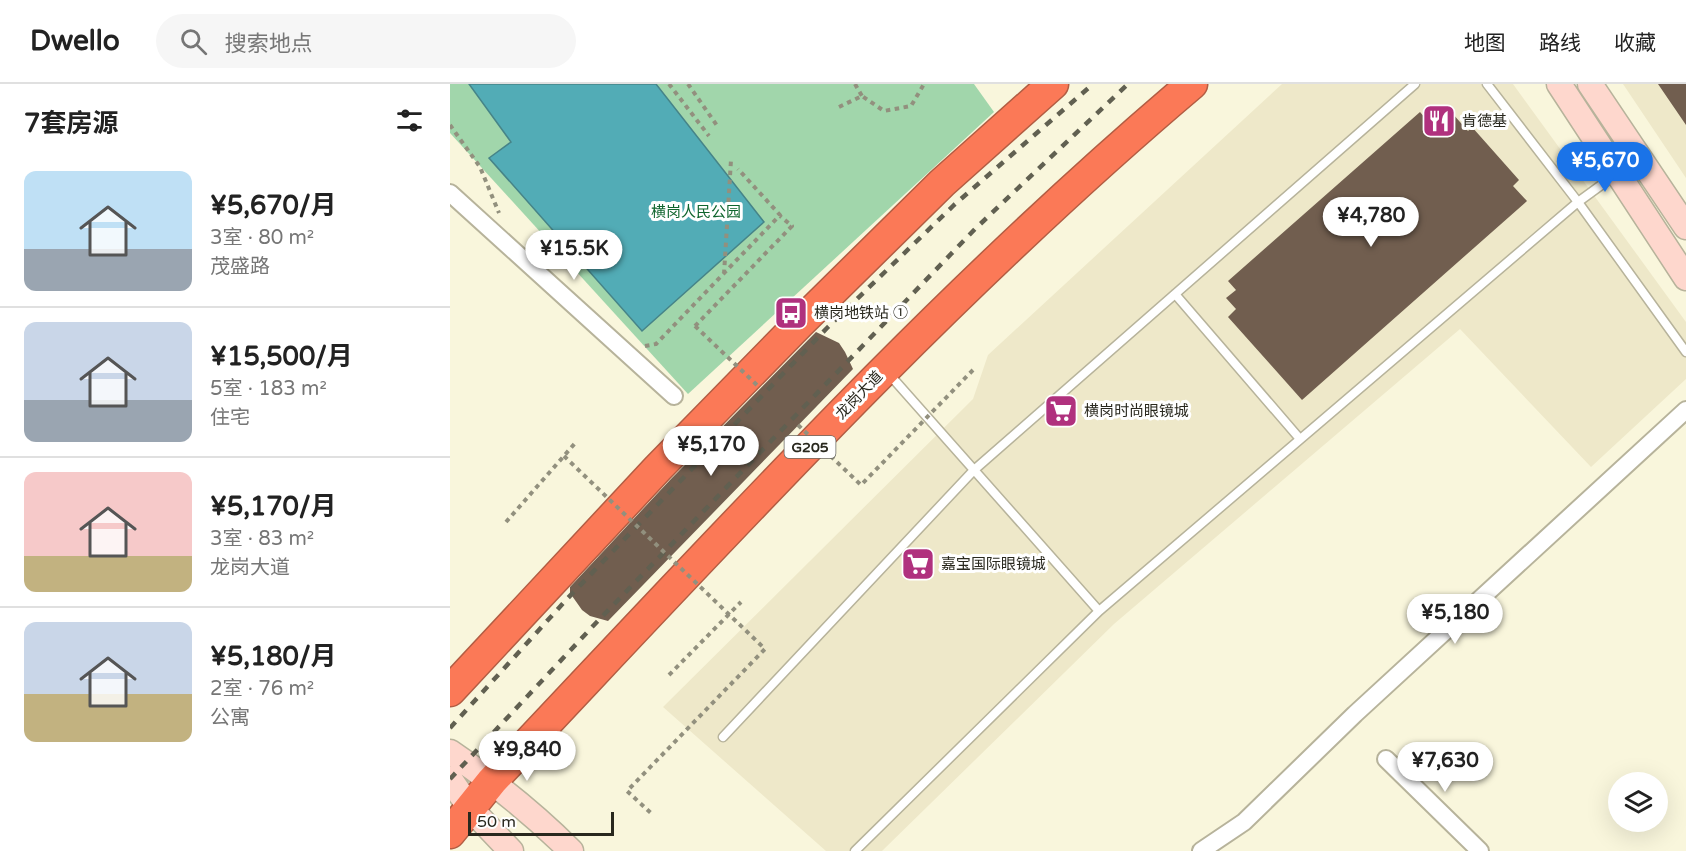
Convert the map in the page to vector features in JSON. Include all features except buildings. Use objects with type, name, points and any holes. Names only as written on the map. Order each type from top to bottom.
[{"type":"highway","points":[[450,691],[658,468],[800,322],[942,183],[1053,84]]},
{"type":"highway","name":"龙岗大道","points":[[450,833],[492,781],[884,369],[1140,128],[1192,84]]},
{"type":"street","points":[[1559,84],[1686,278]]},
{"type":"street","points":[[1590,84],[1686,227]]},
{"type":"street","points":[[450,193],[674,396]]},
{"type":"street","points":[[1201,851],[1244,822],[1355,714],[1686,410]]},
{"type":"street","points":[[450,752],[492,781],[540,820],[571,851]]},
{"type":"street","points":[[1386,759],[1480,851]]},
{"type":"street","points":[[450,779],[470,808],[511,851]]},
{"type":"lane","points":[[723,737],[974,470],[1415,84]]},
{"type":"lane","points":[[1486,84],[1578,202],[1686,352]]},
{"type":"lane","points":[[855,851],[1099,611],[1578,202],[1618,173]]},
{"type":"lane","points":[[1175,294],[1300,439]]},
{"type":"lane","points":[[884,369],[1099,611]]},
{"type":"path","points":[[669,84],[709,136]]},
{"type":"path","points":[[688,84],[718,127]]},
{"type":"path","points":[[855,84],[862,96],[884,111],[911,106],[924,84]]},
{"type":"path","points":[[839,107],[862,96]]},
{"type":"path","points":[[450,125],[480,167],[500,217]]},
{"type":"path","points":[[724,274],[731,160]]},
{"type":"path","points":[[738,169],[780,216],[792,226],[695,326],[759,387]]},
{"type":"path","points":[[638,347],[656,344],[780,216]]},
{"type":"path","points":[[798,425],[861,485],[973,370]]},
{"type":"path","points":[[506,522],[577,441]]},
{"type":"path","points":[[564,456],[765,649],[627,791],[653,815]]},
{"type":"path","points":[[669,675],[741,602]]},
{"type":"shaded area","points":[[1282,84],[1513,84],[1686,322],[1686,379],[1591,467],[1460,329],[1114,624],[882,851],[826,851],[663,707],[973,399],[988,355]]},
{"type":"shaded area","points":[[1623,84],[1686,84],[1686,178]]},
{"type":"green space","name":"横岗人民公园","points":[[450,84],[974,84],[994,112],[688,394],[450,133]]},
{"type":"water","points":[[469,84],[656,84],[764,222],[642,331],[489,158],[511,142]]},
{"type":"railway","points":[[450,728],[567,599],[827,328],[954,205],[1093,84]]},
{"type":"railway","points":[[450,779],[594,625],[975,229],[1128,84]]},
{"type":"place","name":"肯德基","points":[[1439,121]]},
{"type":"place","name":"横岗地铁站 ①","points":[[791,313]]},
{"type":"place","name":"横岗时尚眼镜城","points":[[1061,411]]},
{"type":"place","name":"嘉宝国际眼镜城","points":[[918,564]]}]
